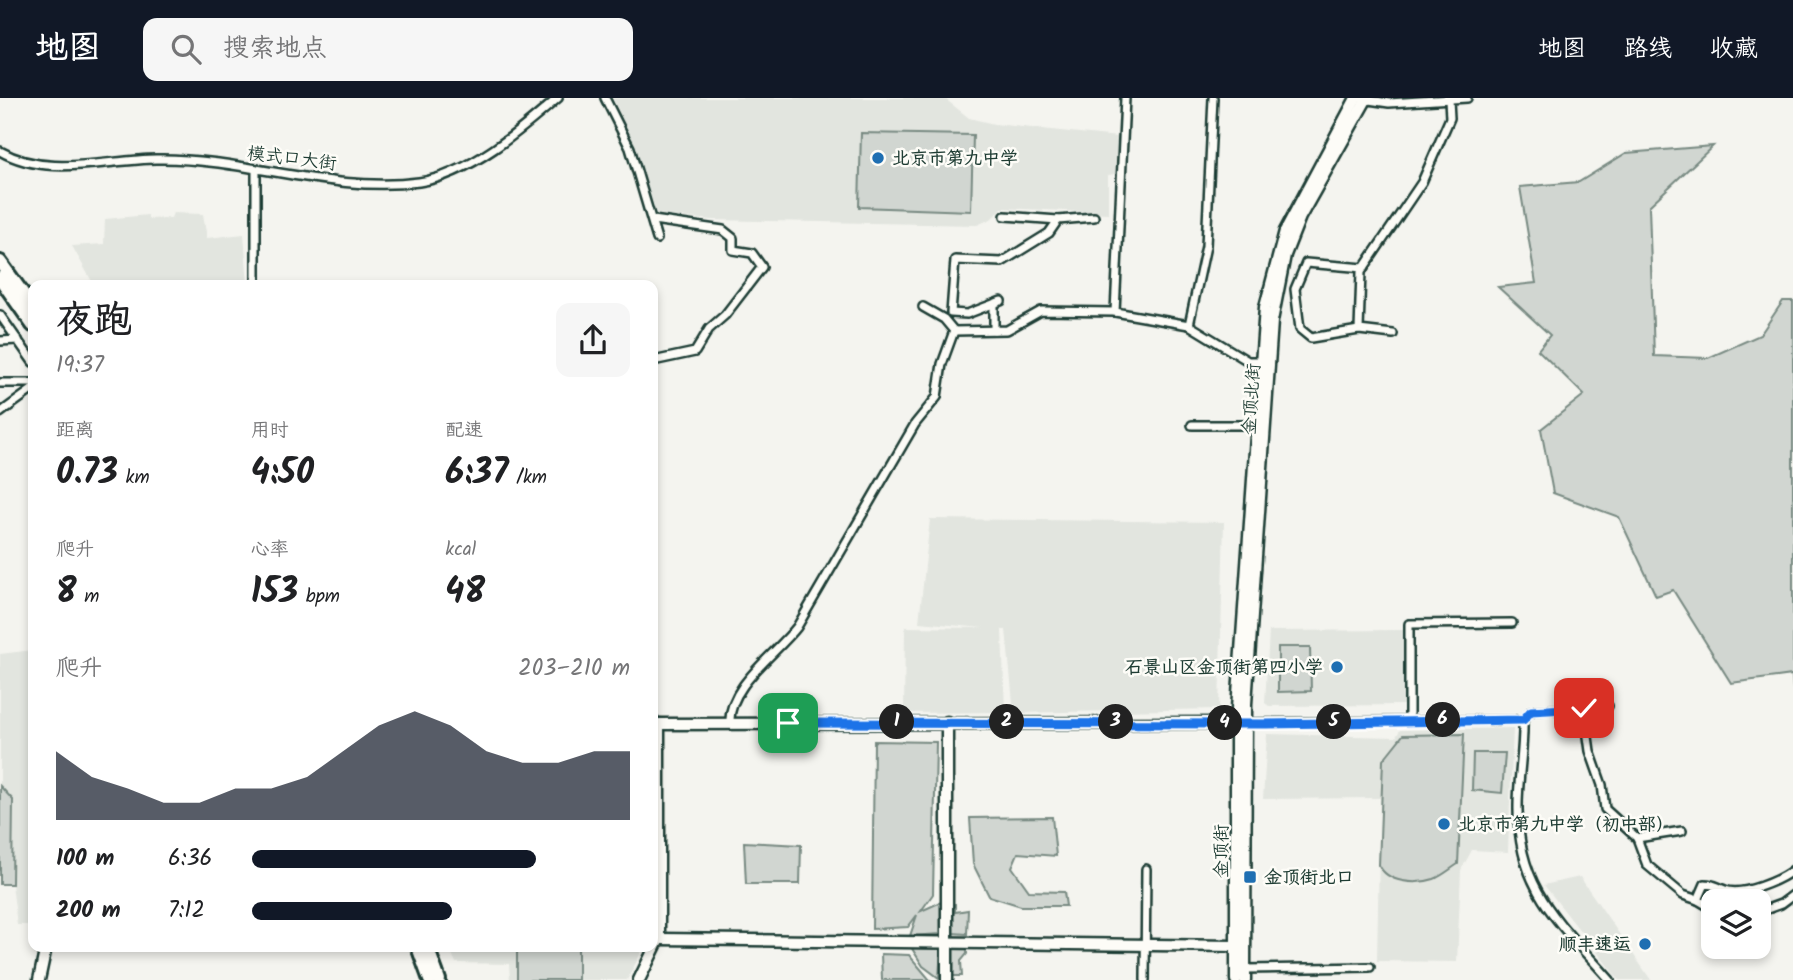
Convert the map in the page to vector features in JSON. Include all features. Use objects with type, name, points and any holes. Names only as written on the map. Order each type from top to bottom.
[{"type":"highway","points":[[0,262],[28,301]]},
{"type":"highway","points":[[0,278],[28,318]]},
{"type":"highway","points":[[420,952],[429,980]]},
{"type":"highway","points":[[429,952],[439,980]]},
{"type":"street","name":"模式口大街","points":[[0,151],[15,160],[49,166],[158,159],[358,182],[419,182],[454,172],[488,154],[558,98]]},
{"type":"street","points":[[605,98],[630,148],[657,239]]},
{"type":"street","points":[[1115,312],[1125,98]]},
{"type":"street","points":[[1189,325],[1206,246],[1213,98]]},
{"type":"street","points":[[1362,98],[1389,103],[1467,98]]},
{"type":"street","name":"金顶北街","points":[[1241,723],[1265,362],[1265,307],[1285,231],[1362,98]]},
{"type":"street","points":[[1359,330],[1363,268],[1422,182],[1450,118],[1449,100]]},
{"type":"street","points":[[256,280],[257,169]]},
{"type":"street","points":[[1005,216],[1058,220],[1094,217]]},
{"type":"street","points":[[653,220],[723,230],[733,238],[733,250],[752,253],[762,267],[725,315],[709,329],[695,352],[658,360]]},
{"type":"street","points":[[993,330],[997,302],[967,314],[950,313],[956,260],[1002,262],[1049,233],[1058,220]]},
{"type":"street","points":[[1363,268],[1306,262],[1295,289],[1300,329],[1311,338],[1359,330],[1393,334]]},
{"type":"street","points":[[923,307],[944,319],[954,331]]},
{"type":"street","points":[[954,331],[1007,330],[1041,312],[1115,312],[1189,325],[1248,361],[1265,362]]},
{"type":"street","points":[[0,315],[28,355]]},
{"type":"street","points":[[730,724],[730,708],[741,687],[780,650],[797,627],[915,424],[937,397],[942,364],[954,331]]},
{"type":"street","points":[[0,341],[18,340]]},
{"type":"street","name":"金顶北街","points":[[1241,723],[1256,425],[1265,362]]},
{"type":"street","points":[[0,383],[28,383]]},
{"type":"street","points":[[0,413],[28,393]]},
{"type":"street","points":[[1192,425],[1256,425]]},
{"type":"street","points":[[1409,720],[1409,624],[1512,623]]},
{"type":"street","points":[[1608,706],[1531,711],[1523,720],[1518,841],[1526,871],[1545,906],[1610,980]]},
{"type":"street","points":[[1584,708],[1590,751],[1602,785],[1605,809],[1637,838],[1647,865],[1683,895],[1701,902]]},
{"type":"street","points":[[658,724],[1523,720]]},
{"type":"street","points":[[947,722],[947,980]]},
{"type":"street","name":"金顶街","points":[[1236,980],[1241,723]]},
{"type":"street","name":"金顶街","points":[[1241,723],[1245,974]]},
{"type":"street","points":[[1637,838],[1682,831]]},
{"type":"street","points":[[658,867],[659,939],[1236,946]]},
{"type":"street","points":[[1145,980],[1146,869]]},
{"type":"street","points":[[1698,900],[1705,884],[1716,884],[1726,891],[1741,891],[1778,881],[1793,870]]},
{"type":"street","points":[[1771,908],[1793,895]]},
{"type":"street","points":[[41,979],[45,952]]},
{"type":"street","points":[[639,980],[653,952]]},
{"type":"street","points":[[1245,974],[1370,967]]},
{"type":"shaded area","name":"北京市第九中学","points":[[613,98],[944,98],[969,118],[994,124],[1118,137],[1115,174],[1108,175],[1108,213],[1002,208],[991,219],[977,225],[712,220],[657,215],[633,143]]},
{"type":"shaded area","points":[[861,133],[973,135],[971,211],[859,207]]},
{"type":"shaded area","points":[[1713,146],[1649,206],[1654,356],[1708,358],[1760,335],[1783,301],[1793,301],[1793,690],[1792,675],[1731,683],[1673,590],[1656,596],[1619,517],[1553,493],[1541,429],[1584,395],[1538,350],[1550,335],[1498,287],[1536,283],[1520,187],[1579,182],[1626,153]]},
{"type":"shaded area","points":[[173,213],[203,214],[207,238],[244,234],[248,280],[91,280],[72,246],[104,244],[105,219],[148,215],[148,219],[171,218]]},
{"type":"shaded area","points":[[930,519],[1224,522],[1219,709],[1014,713],[1006,630],[1002,630],[1005,712],[904,713],[905,627],[983,628],[919,622]]},
{"type":"shaded area","name":"石景山区金顶街第四小学","points":[[1405,630],[1407,705],[1269,706],[1265,703],[1269,631]]},
{"type":"shaded area","points":[[1278,647],[1310,647],[1311,691],[1278,692]]},
{"type":"shaded area","points":[[28,651],[28,925],[17,925],[12,884],[13,800],[0,786],[0,654]]},
{"type":"shaded area","name":"北京市第九中学（初中部）","points":[[1513,728],[1508,852],[1472,850],[1461,870],[1457,962],[1377,961],[1380,798],[1263,799],[1267,734],[1396,737],[1400,730]]},
{"type":"shaded area","points":[[1464,734],[1458,864],[1427,881],[1403,881],[1388,876],[1379,865],[1383,760],[1403,735]]},
{"type":"shaded area","points":[[874,741],[936,742],[933,894],[921,911],[941,902],[941,934],[910,936],[917,915],[908,927],[872,929]]},
{"type":"shaded area","points":[[1473,753],[1505,753],[1502,793],[1472,790]]},
{"type":"shaded area","points":[[0,786],[13,800],[12,884],[0,884]]},
{"type":"shaded area","points":[[1052,817],[1056,856],[1018,853],[1012,867],[1029,891],[1064,892],[1066,906],[1021,906],[989,896],[973,864],[970,818]]},
{"type":"shaded area","points":[[744,842],[801,845],[800,884],[746,884]]},
{"type":"shaded area","points":[[1580,877],[1651,980],[1619,980],[1544,885]]},
{"type":"shaded area","points":[[952,904],[955,904],[955,912],[968,910],[967,934],[952,933]]},
{"type":"shaded area","points":[[967,944],[967,954],[961,961],[962,976],[951,976],[951,946]]},
{"type":"shaded area","points":[[911,947],[941,948],[939,978],[923,966]]},
{"type":"shaded area","points":[[451,952],[641,952],[627,980],[510,980],[509,964],[456,963]]},
{"type":"shaded area","points":[[517,952],[578,952],[578,980],[517,980]]},
{"type":"shaded area","points":[[881,954],[909,955],[930,980],[882,980]]},
{"type":"place","name":"北京市第九中学","points":[[878,158]]},
{"type":"place","name":"石景山区金顶街第四小学","points":[[1337,667]]},
{"type":"place","name":"北京市第九中学（初中部）","points":[[1444,824]]},
{"type":"place","name":"金顶街北口","points":[[1250,877]]},
{"type":"place","name":"顺丰速运","points":[[1645,944]]},
{"type":"route","points":[[788,723],[1267,724],[1523,720],[1531,711],[1584,708]]}]
